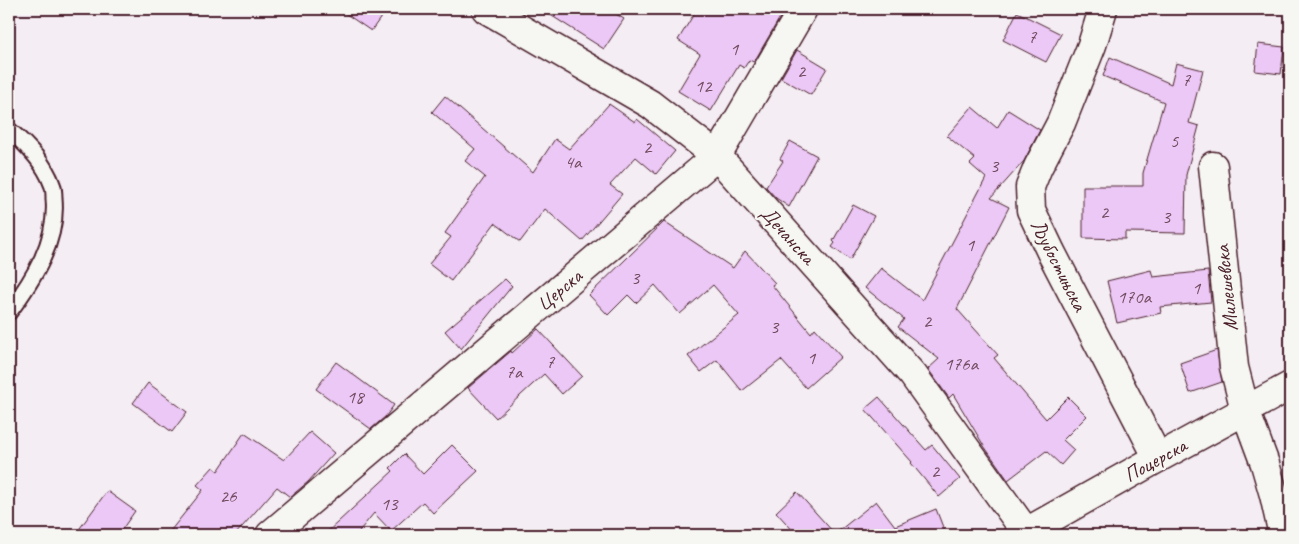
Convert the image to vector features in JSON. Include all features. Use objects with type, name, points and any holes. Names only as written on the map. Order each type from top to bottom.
[{"type":"street","name":"Дечанска","points":[[486,9],[650,104],[717,156],[913,375],[947,421],[1023,534]]},
{"type":"street","name":"Церска","points":[[270,535],[717,156],[803,9]]},
{"type":"street","name":"Љубостињска","points":[[1103,9],[1092,45],[1061,123],[1038,167],[1030,187],[1031,210],[1158,458]]},
{"type":"street","name":"Милешевска","points":[[1213,166],[1234,367],[1245,410],[1267,472],[1283,535]]},
{"type":"street","name":"Поцерска","points":[[1023,534],[1290,386]]},
{"type":"lane","points":[[9,130],[40,161],[53,185],[55,210],[51,237],[38,268],[9,312]]},
{"type":"building","points":[[339,9],[387,9],[371,31]]},
{"type":"building","points":[[541,9],[608,9],[624,19],[604,49]]},
{"type":"building","points":[[697,9],[774,9],[782,14],[754,62],[749,60],[744,68],[739,65],[711,111],[678,91],[700,54],[678,40]]},
{"type":"building","points":[[1017,12],[1061,34],[1046,62],[1003,40]]},
{"type":"building","points":[[1258,44],[1284,47],[1281,74],[1255,71]]},
{"type":"building","points":[[797,50],[827,68],[811,95],[781,78]]},
{"type":"building","points":[[1110,57],[1171,84],[1176,63],[1203,70],[1189,123],[1199,126],[1186,175],[1185,233],[1125,232],[1125,239],[1083,238],[1083,186],[1143,186],[1143,173],[1164,102],[1103,76]]},
{"type":"building","points":[[445,96],[533,172],[555,139],[569,149],[609,104],[635,122],[637,119],[675,151],[656,174],[636,157],[610,185],[622,194],[582,241],[545,209],[520,242],[495,223],[451,281],[429,264],[451,237],[445,233],[485,177],[465,161],[475,149],[432,112]]},
{"type":"building","points":[[972,107],[997,128],[1008,110],[1040,130],[1024,161],[991,198],[1009,207],[957,309],[998,355],[994,358],[1046,419],[1068,397],[1087,416],[1063,440],[1074,450],[1061,465],[1046,451],[1008,480],[984,446],[953,394],[949,398],[928,369],[939,359],[898,327],[904,319],[865,288],[881,268],[922,300],[986,178],[970,164],[975,159],[947,136]]},
{"type":"building","points":[[790,141],[817,156],[789,207],[776,198],[766,187],[783,161],[780,159]]},
{"type":"building","points":[[853,205],[874,216],[850,260],[832,247],[835,243],[833,241]]},
{"type":"building","points":[[664,222],[733,268],[745,251],[775,283],[772,285],[811,333],[815,328],[841,357],[806,388],[781,360],[742,391],[717,360],[701,372],[688,356],[739,315],[713,285],[680,314],[655,285],[636,303],[628,295],[608,315],[589,295]]},
{"type":"building","points":[[1151,270],[1153,277],[1208,271],[1211,302],[1160,307],[1161,313],[1117,323],[1107,281]]},
{"type":"building","points":[[505,279],[512,286],[461,349],[445,331]]},
{"type":"building","points":[[538,329],[582,376],[562,394],[544,374],[496,418],[468,388],[511,351],[512,353]]},
{"type":"building","points":[[1217,350],[1222,382],[1190,393],[1180,363]]},
{"type":"building","points":[[336,362],[394,405],[386,416],[371,429],[316,389]]},
{"type":"building","points":[[148,383],[187,412],[172,432],[133,403]]},
{"type":"building","points":[[879,397],[926,450],[932,445],[960,479],[939,497],[912,462],[865,409]]},
{"type":"building","points":[[310,432],[334,453],[308,482],[290,497],[277,487],[235,535],[167,535],[203,490],[197,485],[213,467],[218,471],[244,433],[284,460]]},
{"type":"building","points":[[452,445],[478,471],[433,513],[423,502],[391,531],[374,513],[356,535],[324,535],[393,471],[390,468],[404,454],[423,474]]},
{"type":"building","points":[[107,491],[135,511],[118,535],[75,535]]},
{"type":"building","points":[[797,492],[835,534],[876,501],[895,526],[936,509],[946,535],[797,535],[776,512]]}]
